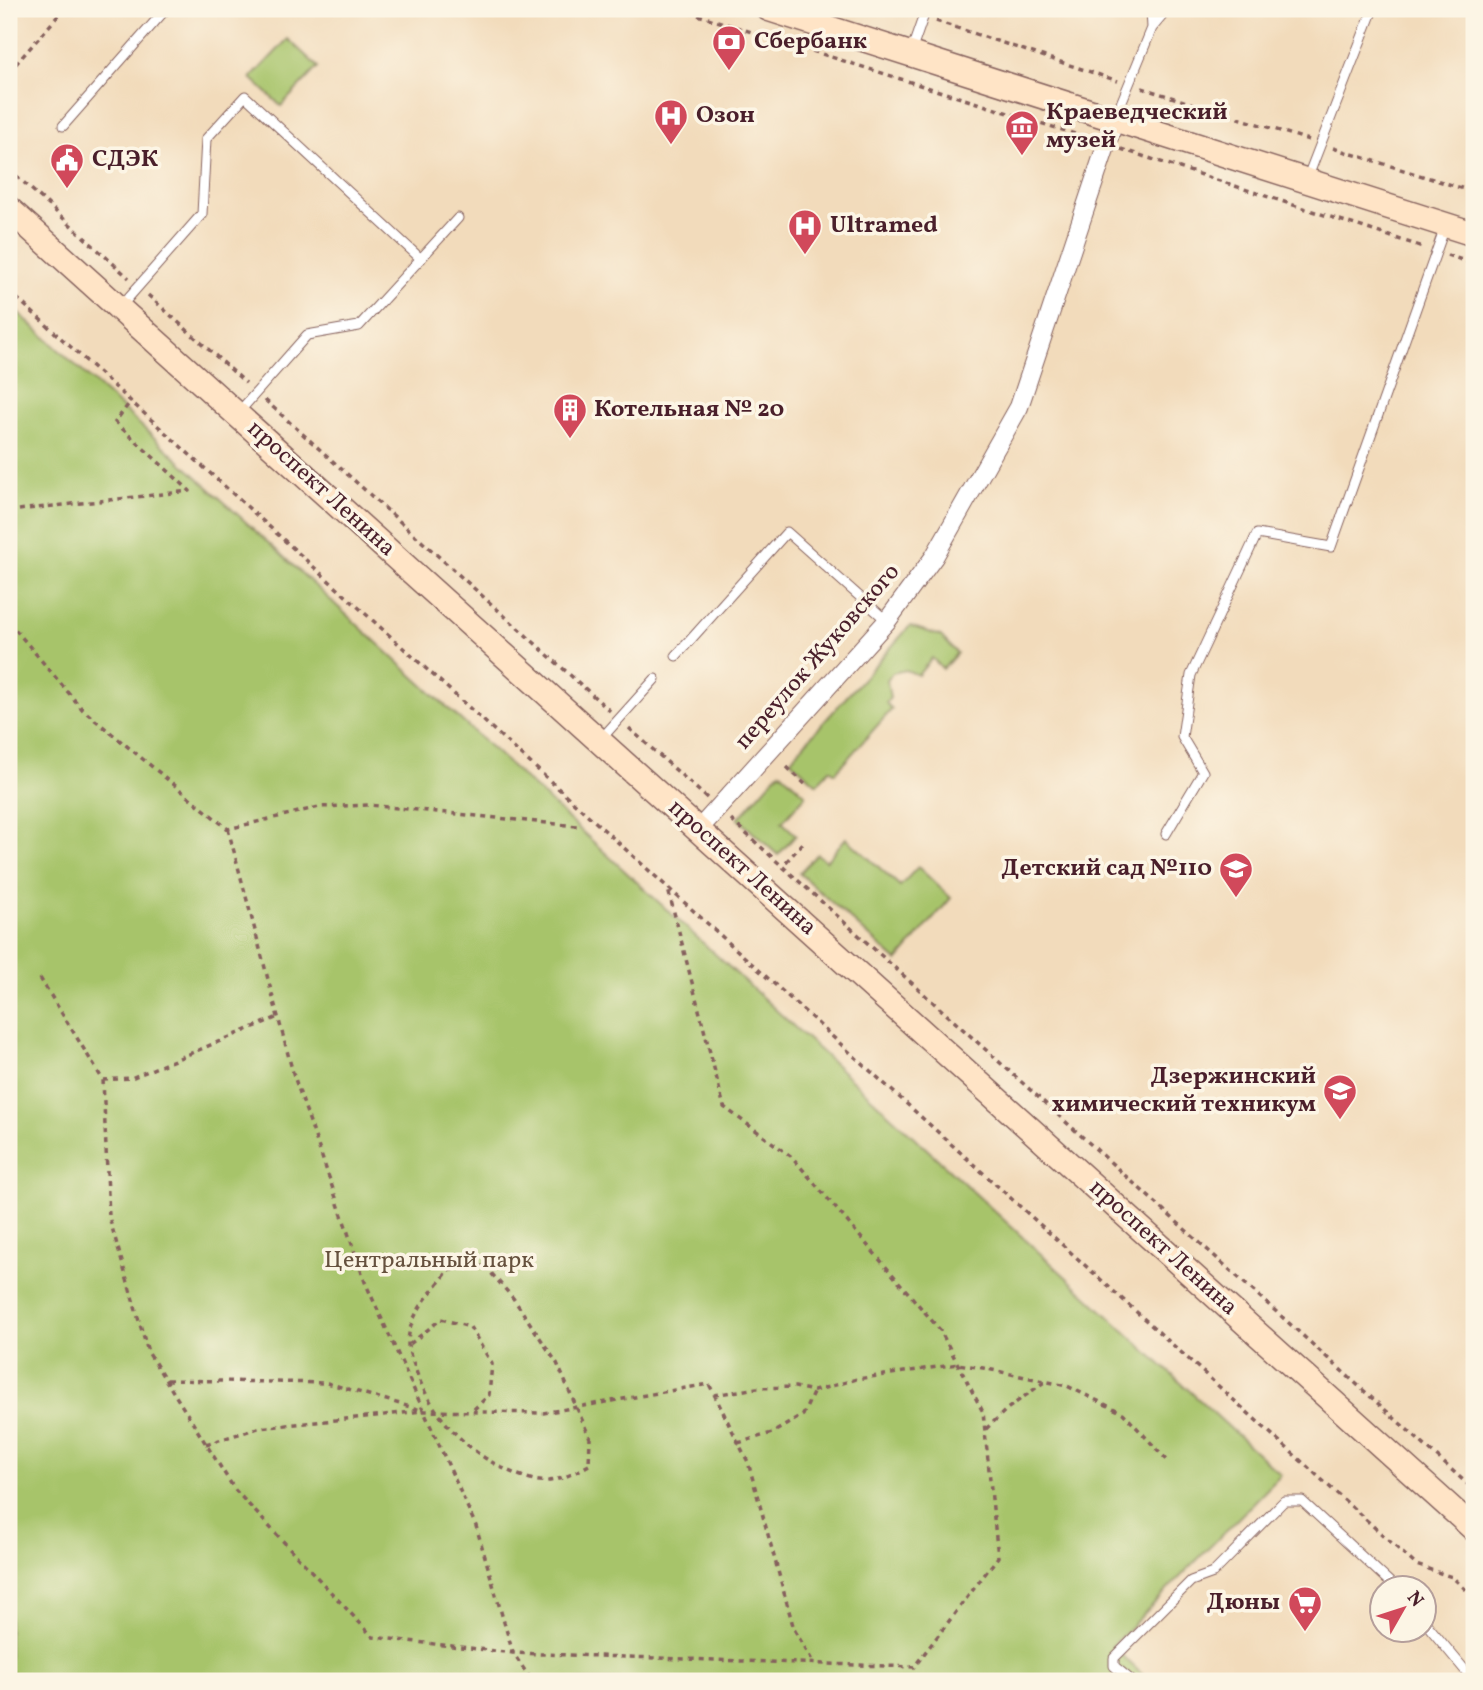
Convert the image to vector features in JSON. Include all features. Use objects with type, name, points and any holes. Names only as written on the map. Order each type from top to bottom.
[{"type":"main road","points":[[769,9],[1474,234]]},
{"type":"main road","name":"проспект Ленина","points":[[9,209],[1474,1529]]},
{"type":"street","name":"переулок Жуковского","points":[[699,830],[887,621],[934,557],[1019,407],[1115,119]]},
{"type":"lane","points":[[63,126],[166,9]]},
{"type":"lane","points":[[1151,9],[1152,28]]},
{"type":"lane","points":[[1115,119],[1152,28],[1168,9]]},
{"type":"lane","points":[[1306,180],[1373,9]]},
{"type":"lane","points":[[910,54],[925,13]]},
{"type":"lane","points":[[119,308],[202,215],[206,139],[245,96],[421,259]]},
{"type":"lane","points":[[237,414],[307,335],[359,326],[458,218]]},
{"type":"lane","points":[[1166,834],[1203,772],[1182,737],[1191,675],[1196,663],[1257,534],[1331,547],[1446,225]]},
{"type":"lane","points":[[676,656],[787,532],[887,621]]},
{"type":"lane","points":[[600,740],[655,679]]},
{"type":"lane","points":[[1132,1681],[1114,1666],[1114,1658],[1191,1581],[1213,1573],[1284,1501],[1302,1501],[1381,1574]]},
{"type":"lane","points":[[1438,1639],[1474,1681]]},
{"type":"path","points":[[9,72],[64,9]]},
{"type":"path","points":[[679,9],[1107,144],[1474,264]]},
{"type":"path","points":[[898,9],[925,13],[1129,84],[1474,192]]},
{"type":"path","points":[[9,169],[133,281]]},
{"type":"path","points":[[9,290],[1416,1565],[1452,1577],[1474,1597]]},
{"type":"path","points":[[143,290],[247,384]]},
{"type":"path","points":[[257,393],[1474,1489]]},
{"type":"path","points":[[9,511],[190,491],[115,422],[131,401]]},
{"type":"path","points":[[9,622],[83,710],[228,830],[293,1073],[365,1282],[475,1526],[513,1653],[531,1681]]},
{"type":"path","points":[[787,767],[805,784]]},
{"type":"path","points":[[228,830],[319,807],[369,805],[577,826]]},
{"type":"path","points":[[786,862],[803,843]]},
{"type":"path","points":[[40,978],[103,1080],[109,1217],[148,1352],[235,1490],[373,1637],[513,1653],[914,1667],[998,1557],[982,1412],[940,1331],[792,1157],[724,1107],[668,889]]},
{"type":"path","points":[[103,1080],[131,1078],[278,1017]]},
{"type":"path","points":[[485,1266],[513,1298],[557,1363],[590,1438],[589,1465],[566,1478],[536,1481],[491,1462],[459,1437],[434,1411],[418,1377],[408,1345],[417,1310],[449,1270],[485,1266]]},
{"type":"path","points":[[408,1345],[441,1320],[470,1327],[492,1364],[489,1395],[472,1412]]},
{"type":"path","points":[[714,1395],[782,1387],[814,1391],[857,1379],[958,1364],[1067,1386],[1122,1413],[1168,1461]]},
{"type":"path","points":[[166,1380],[327,1383],[424,1411]]},
{"type":"path","points":[[985,1430],[1007,1409],[1046,1380]]},
{"type":"path","points":[[206,1444],[258,1428],[424,1411],[543,1413],[709,1384],[748,1462],[777,1576],[794,1629],[814,1664]]},
{"type":"path","points":[[738,1443],[772,1433],[803,1415],[814,1391]]},
{"type":"green space","points":[[288,39],[318,67],[281,106],[251,78]]},
{"type":"green space","name":"Центральный парк","points":[[9,304],[1281,1475],[1112,1646],[1149,1681],[28,1681],[9,1671]]},
{"type":"green space","points":[[910,626],[941,636],[957,653],[943,669],[932,658],[918,675],[906,670],[892,673],[887,681],[890,698],[886,703],[892,709],[835,773],[830,769],[817,784],[790,760]]},
{"type":"green space","points":[[780,771],[806,795],[782,822],[796,835],[778,855],[738,819]]},
{"type":"green space","points":[[846,838],[900,886],[918,867],[951,898],[897,961],[799,873],[817,854],[826,861]]},
{"type":"place","name":"Сбербанк","points":[[729,72]]},
{"type":"place","name":"Озон","points":[[671,146]]},
{"type":"place","name":"Краеведческий музей","points":[[1022,157]]},
{"type":"place","name":"СДЭК","points":[[67,190]]},
{"type":"place","name":"Ultramed","points":[[805,256]]},
{"type":"place","name":"Котельная № 20","points":[[570,440]]},
{"type":"place","name":"Детский сад №110","points":[[1236,899]]},
{"type":"place","name":"Дзержинский химический техникум","points":[[1340,1121]]},
{"type":"place","name":"Дюны","points":[[1305,1633]]}]
